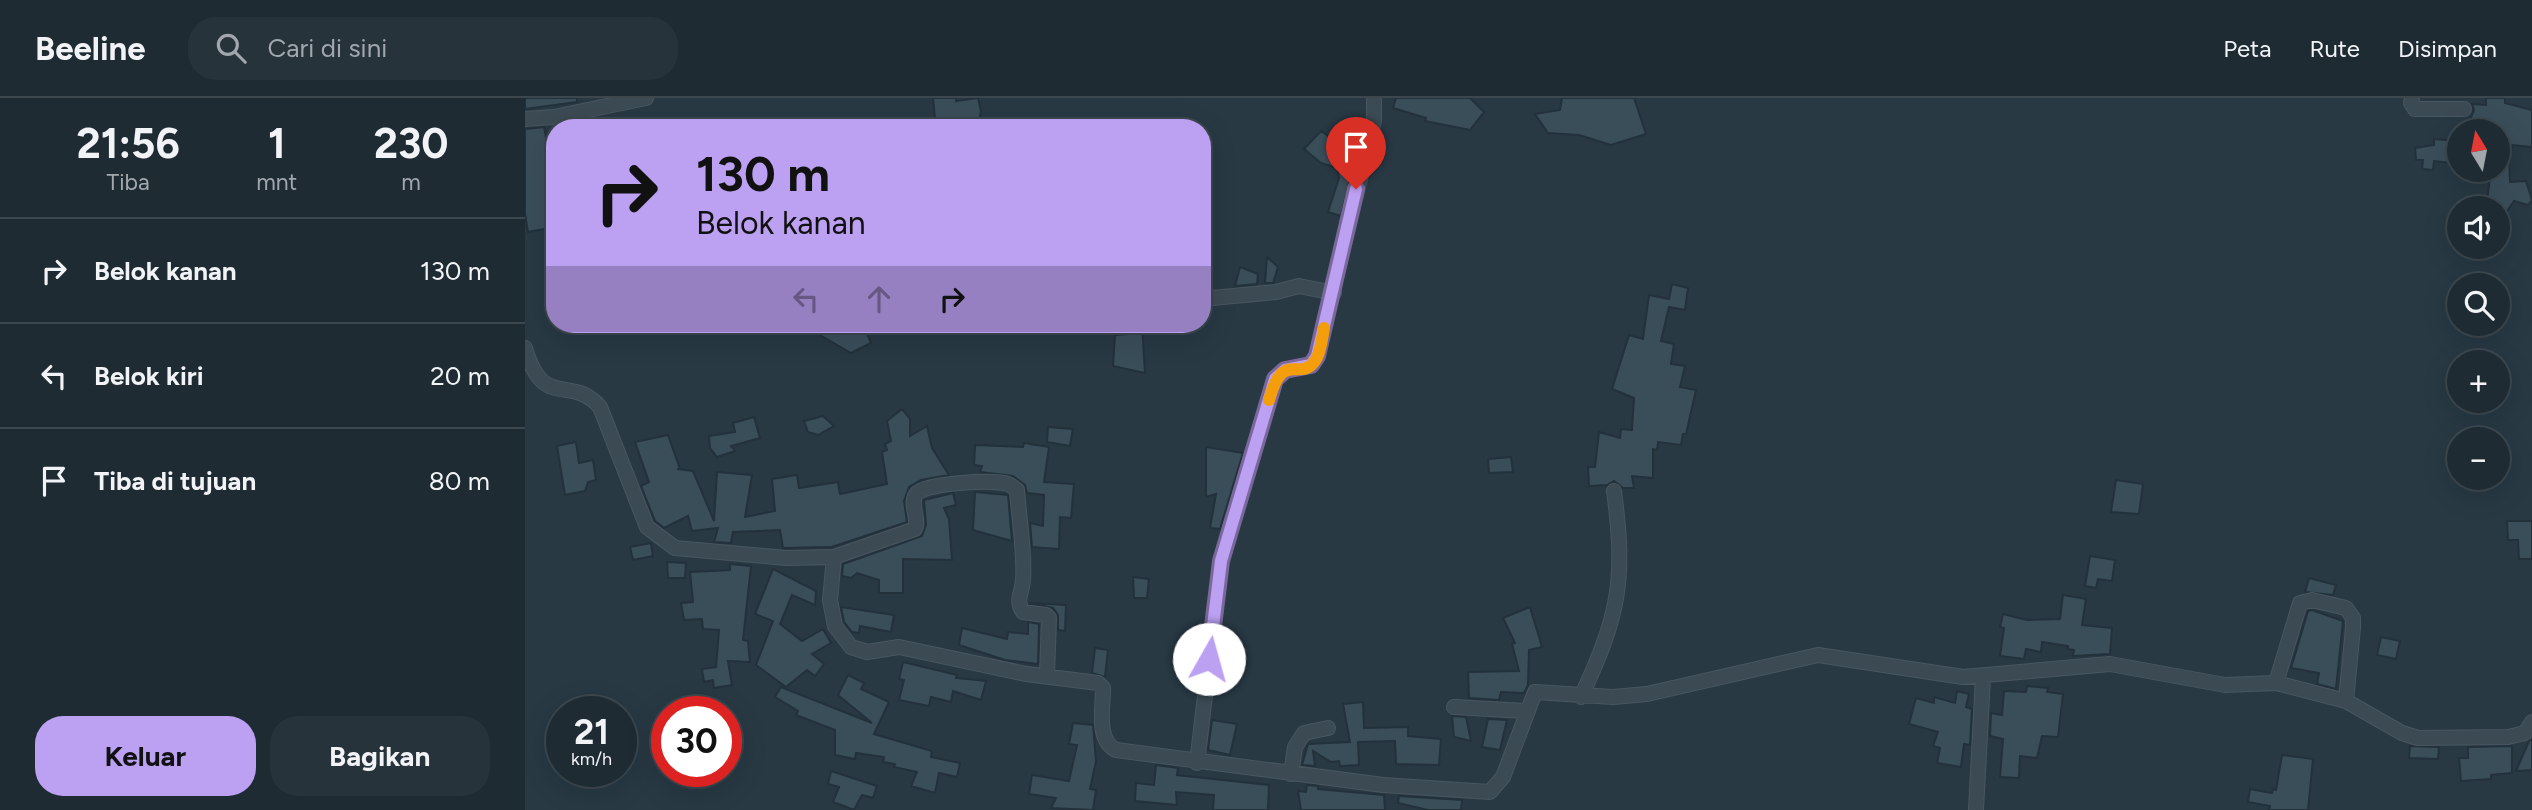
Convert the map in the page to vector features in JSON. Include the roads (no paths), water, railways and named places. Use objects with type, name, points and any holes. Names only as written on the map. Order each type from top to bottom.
[{"type":"street","points":[[525,120],[554,117],[646,98]]},
{"type":"street","points":[[1197,763],[1221,561],[1275,379],[1285,370],[1306,368],[1315,361],[1334,293],[1374,121],[1374,98]]},
{"type":"street","points":[[2412,98],[2411,103],[2415,109],[2464,109]]},
{"type":"street","points":[[1211,298],[1276,292],[1299,286],[1334,293]]},
{"type":"street","points":[[525,348],[531,370],[538,380],[550,387],[589,397],[600,407],[646,527],[675,548],[786,558],[834,557],[915,529],[918,523],[913,501],[915,495],[925,488],[937,485],[1007,484],[1017,490],[1023,566],[1018,602],[1023,612],[1046,615],[1049,618],[1047,676]]},
{"type":"street","points":[[1581,696],[1606,644],[1618,604],[1620,537],[1614,491]]},
{"type":"street","points":[[834,557],[830,600],[835,626],[851,647],[867,652],[899,647],[1047,676],[1089,680],[1103,688],[1103,738],[1107,746],[1116,750],[1197,763],[1383,785],[1490,792],[1503,777],[1535,692],[1581,696],[1647,694],[1818,655],[1962,677],[2110,664],[2225,685],[2276,684],[2346,701],[2402,733],[2418,738],[2508,737],[2525,733],[2532,722]]},
{"type":"street","points":[[2276,684],[2300,603],[2312,600],[2346,608],[2353,618],[2346,701]]},
{"type":"street","points":[[1976,810],[1983,677]]},
{"type":"street","points":[[1454,707],[1526,711]]},
{"type":"street","points":[[1291,774],[1295,747],[1304,733],[1328,728]]}]
